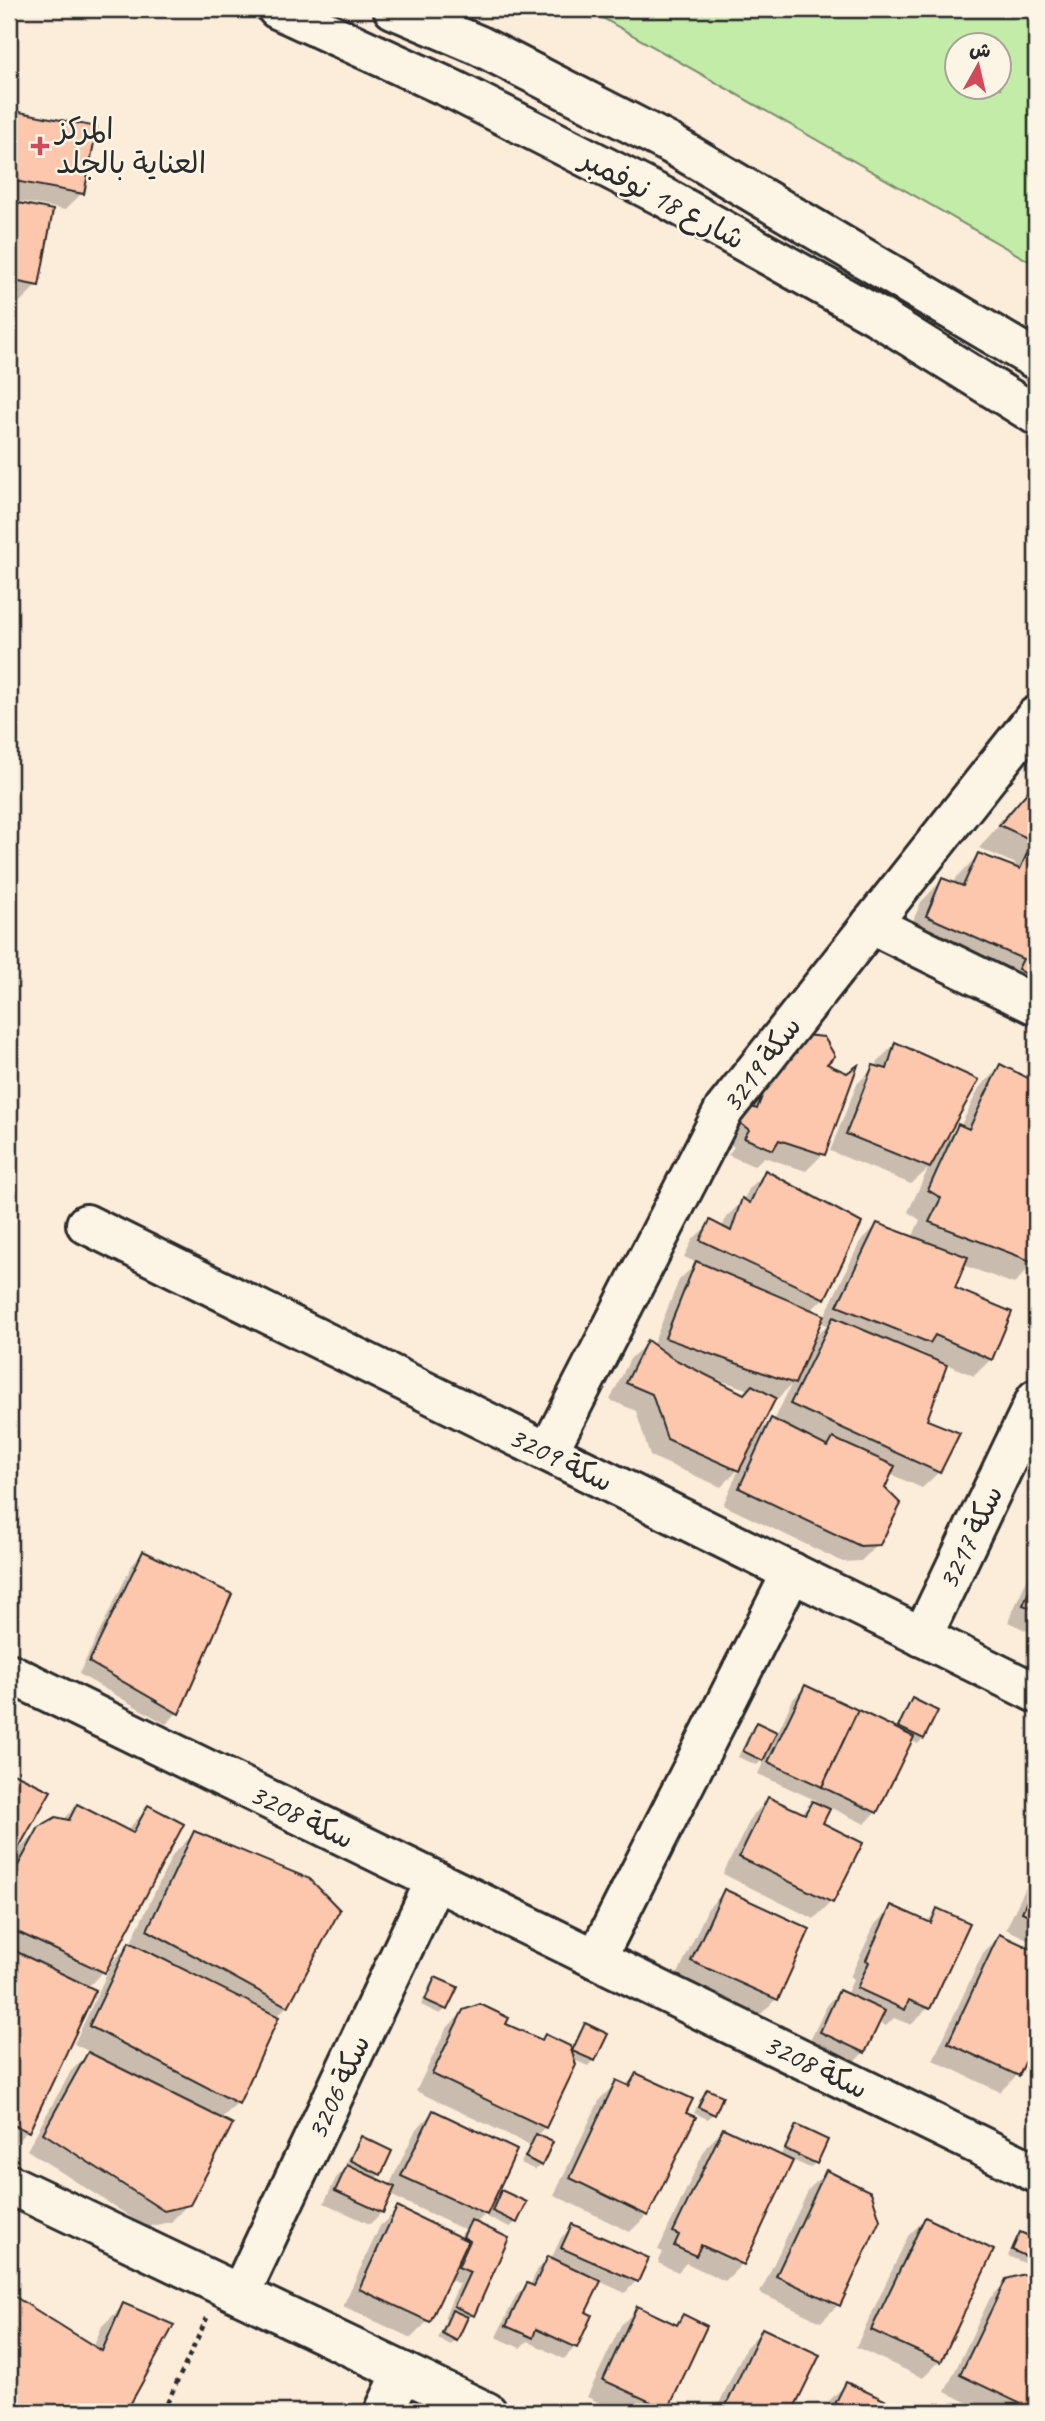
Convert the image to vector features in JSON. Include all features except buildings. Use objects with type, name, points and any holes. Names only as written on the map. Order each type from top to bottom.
[{"type":"street","name":"شارع 18 نوفمبر","points":[[277,9],[456,91],[664,197],[877,316],[1036,415]]},
{"type":"street","name":"شارع 18 نوفمبر","points":[[393,9],[478,45],[671,144],[1036,360]]},
{"type":"street","name":"سكة 3219","points":[[548,1452],[724,1110],[1036,716]]},
{"type":"street","points":[[871,924],[1036,1005]]},
{"type":"street","name":"سكة 3209","points":[[86,1224],[1036,1693]]},
{"type":"street","name":"سكة 3217","points":[[922,1637],[1036,1399]]},
{"type":"street","points":[[596,1959],[792,1572]]},
{"type":"street","name":"سكة 3208","points":[[9,1673],[1036,2174]]},
{"type":"street","name":"سكة 3206","points":[[231,2290],[435,1881]]},
{"type":"street","points":[[9,2184],[487,2412]]},
{"type":"street","points":[[384,2412],[403,2372]]},
{"type":"path","points":[[163,2412],[231,2290]]},
{"type":"green space","points":[[587,9],[1036,9],[1036,265]]},
{"type":"place","name":"المركز العناية بالجلد","points":[[40,146]]}]
